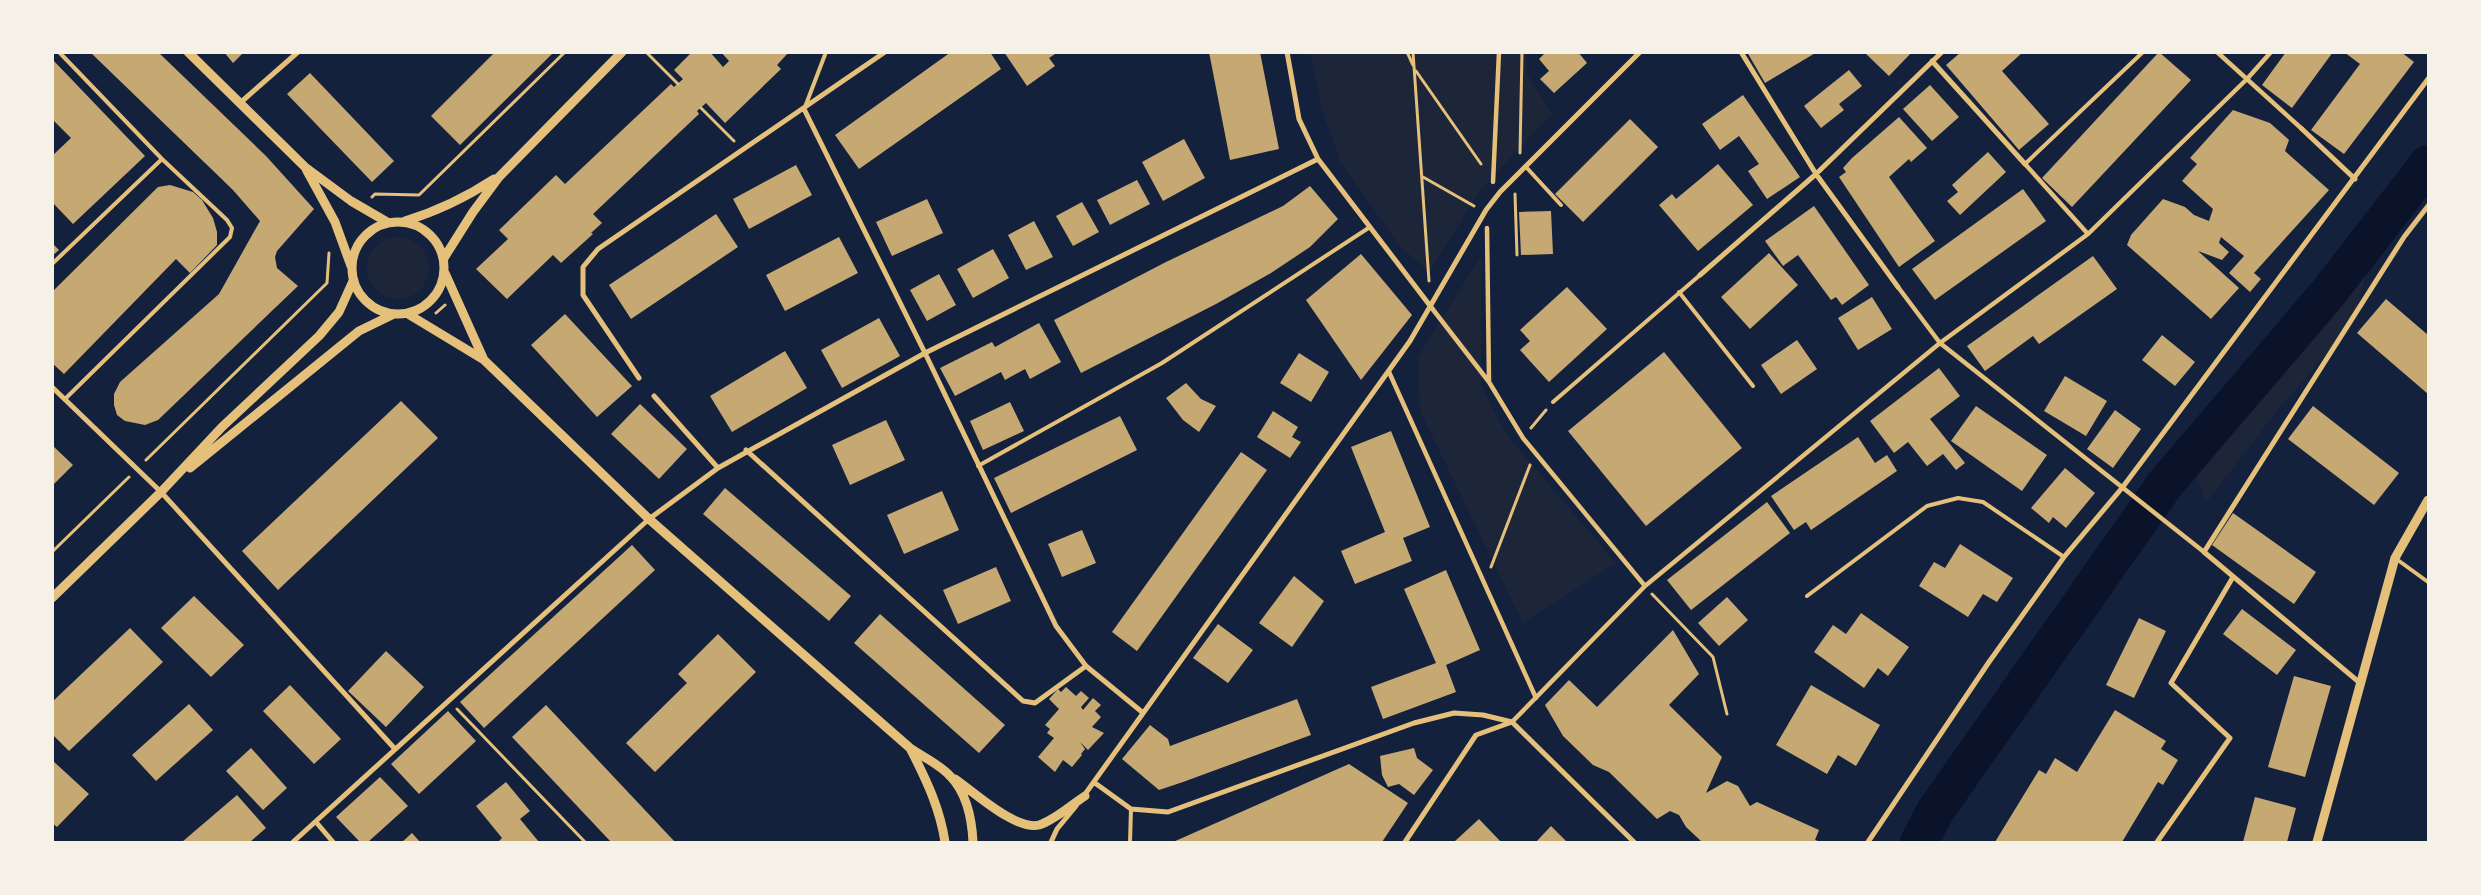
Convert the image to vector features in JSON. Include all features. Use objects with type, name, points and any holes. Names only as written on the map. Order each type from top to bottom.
[{"type":"street","points":[[188,52],[305,167],[351,201],[387,222]]},
{"type":"street","points":[[239,104],[298,52]]},
{"type":"street","points":[[444,258],[499,177],[622,52]]},
{"type":"street","points":[[638,378],[583,295],[583,267],[598,249],[885,52]]},
{"type":"street","points":[[1287,52],[1299,119],[1318,159],[1489,382],[1523,438],[1536,450],[1645,586]]},
{"type":"street","points":[[1493,182],[1499,52]]},
{"type":"street","points":[[1051,842],[1058,829],[1095,784],[1142,712],[1388,372],[1431,307],[1485,213],[1500,192],[1640,52]]},
{"type":"street","points":[[1741,52],[1816,174],[1940,343],[2204,552],[2360,683]]},
{"type":"street","points":[[1700,275],[1816,174],[1942,52]]},
{"type":"street","points":[[2217,52],[2302,128],[2355,179]]},
{"type":"street","points":[[1405,842],[1476,735],[1512,722],[1645,586],[1940,343],[2088,234],[2247,79],[2270,52]]},
{"type":"street","points":[[1932,61],[2088,234]]},
{"type":"street","points":[[1868,842],[1989,662],[2064,557],[2122,488],[2428,79]]},
{"type":"street","points":[[804,109],[925,353],[1056,626],[1086,666],[1142,712]]},
{"type":"street","points":[[293,842],[649,520],[718,468],[746,450],[925,353],[1318,159]]},
{"type":"street","points":[[305,167],[335,222],[352,266]]},
{"type":"street","points":[[402,221],[417,225],[429,233],[439,244],[444,258],[445,273],[441,287],[433,299],[422,308],[408,314],[394,314],[380,311],[368,304],[359,293],[353,281],[352,266],[355,251],[362,238],[374,228],[387,222],[402,221],[436,212],[466,198],[499,177]]},
{"type":"street","points":[[2204,552],[2404,237],[2428,206]]},
{"type":"street","points":[[1487,228],[1489,382]]},
{"type":"street","points":[[445,273],[484,360]]},
{"type":"street","points":[[52,598],[161,492],[222,427],[320,336],[339,312],[353,281]]},
{"type":"street","points":[[161,492],[344,342],[359,331],[394,314]]},
{"type":"street","points":[[408,314],[484,360],[649,520],[910,748],[1006,816],[1030,826],[1043,824],[1084,796]]},
{"type":"street","points":[[1388,372],[1485,582],[1536,698]]},
{"type":"street","points":[[52,387],[161,492],[395,749]]},
{"type":"street","points":[[654,396],[718,468]]},
{"type":"street","points":[[746,450],[1023,701],[1035,703],[1086,666]]},
{"type":"street","points":[[2316,842],[2327,810],[2395,558],[2428,500]]},
{"type":"street","points":[[2157,842],[2230,738],[2170,683],[2233,577]]},
{"type":"street","points":[[1095,784],[1131,809],[1168,812],[1414,724],[1454,713],[1484,715],[1512,722],[1634,842]]},
{"type":"street","points":[[910,748],[927,781],[940,814],[945,842]]},
{"type":"street","points":[[951,776],[965,803],[970,818],[973,842]]},
{"type":"street","points":[[316,822],[333,842]]},
{"type":"lane","points":[[58,52],[162,158],[227,220],[232,228],[230,237],[65,399]]},
{"type":"lane","points":[[804,109],[826,52]]},
{"type":"lane","points":[[2025,164],[2143,52]]},
{"type":"lane","points":[[52,264],[162,158]]},
{"type":"lane","points":[[1526,167],[1562,205]]},
{"type":"lane","points":[[978,466],[1162,363],[1370,226]]},
{"type":"lane","points":[[1553,402],[1700,275]]},
{"type":"lane","points":[[1679,292],[1753,386]]},
{"type":"lane","points":[[1808,596],[1927,506],[1958,498],[1983,502],[2064,557]]},
{"type":"lane","points":[[2395,558],[2428,582]]},
{"type":"lane","points":[[1130,842],[1131,809]]},
{"type":"path","points":[[367,201],[375,194],[419,195],[565,52]]},
{"type":"path","points":[[646,52],[678,84]]},
{"type":"path","points":[[1407,52],[1415,70],[1493,182]]},
{"type":"path","points":[[1413,52],[1431,307]]},
{"type":"path","points":[[1520,174],[1522,52]]},
{"type":"path","points":[[701,108],[743,151]]},
{"type":"path","points":[[1422,176],[1472,205]]},
{"type":"path","points":[[1515,205],[1517,255]]},
{"type":"path","points":[[144,462],[327,283],[330,246]]},
{"type":"path","points":[[436,313],[445,305]]},
{"type":"path","points":[[1523,438],[1553,402]]},
{"type":"path","points":[[1485,582],[1536,450]]},
{"type":"path","points":[[52,552],[130,476]]},
{"type":"path","points":[[1645,586],[1712,656],[1727,714]]},
{"type":"path","points":[[448,700],[586,842]]},
{"type":"shaded area","points":[[1310,53],[1527,53],[1526,72],[1552,114],[1481,189],[1429,272],[1398,244],[1340,161],[1323,113]]},
{"type":"shaded area","points":[[392,237],[404,237],[420,246],[427,256],[429,268],[427,280],[420,290],[404,299],[392,299],[381,294],[372,285],[367,274],[367,262],[372,251],[381,242]]},
{"type":"shaded area","points":[[1481,256],[1481,384],[1494,412],[1511,440],[1616,563],[1523,623],[1420,411],[1418,357]]},
{"type":"shaded area","points":[[2367,269],[2354,322],[2276,412],[2206,503],[2193,465],[2245,374],[2334,287]]},
{"type":"building","points":[[90,52],[158,52],[266,156],[314,209],[277,251],[275,257],[277,268],[298,286],[158,420],[145,425],[125,421],[117,415],[114,405],[114,394],[120,382],[219,294],[260,221],[233,190]]},
{"type":"building","points":[[224,52],[244,52],[233,63]]},
{"type":"building","points":[[495,52],[554,52],[460,145],[431,116]]},
{"type":"building","points":[[692,52],[710,52],[723,67],[729,61],[721,52],[789,52],[777,65],[781,69],[725,123],[706,103],[697,111],[699,114],[593,214],[602,223],[591,233],[593,234],[561,263],[553,255],[507,299],[476,269],[508,239],[499,230],[556,175],[565,184],[671,84],[674,87],[683,79],[674,70]]},
{"type":"building","points":[[951,52],[990,52],[1001,69],[859,169],[835,135]]},
{"type":"building","points":[[1004,52],[1058,52],[1049,58],[1055,66],[1027,86]]},
{"type":"building","points":[[1209,52],[1260,52],[1279,149],[1230,160]]},
{"type":"building","points":[[1546,52],[1578,52],[1587,63],[1554,93],[1540,79],[1549,71],[1539,59]]},
{"type":"building","points":[[1747,52],[1817,52],[1765,83]]},
{"type":"building","points":[[1864,52],[1912,52],[1889,76]]},
{"type":"building","points":[[1961,52],[2023,52],[2002,71],[2049,124],[2019,150],[1946,65]]},
{"type":"building","points":[[2159,52],[2191,80],[2072,207],[2042,178]]},
{"type":"building","points":[[2286,52],[2333,52],[2292,108],[2262,85]]},
{"type":"building","points":[[2344,52],[2401,52],[2414,62],[2344,154],[2311,130],[2360,64]]},
{"type":"building","points":[[52,59],[145,156],[73,224],[52,202],[52,156],[71,138],[52,119]]},
{"type":"building","points":[[1849,70],[1862,86],[1839,104],[1844,110],[1821,128],[1804,106]]},
{"type":"building","points":[[310,73],[394,161],[372,182],[287,94]]},
{"type":"building","points":[[1930,85],[1959,117],[1932,141],[1903,109]]},
{"type":"building","points":[[1743,95],[1800,177],[1767,199],[1748,171],[1759,164],[1739,136],[1720,150],[1702,124]]},
{"type":"building","points":[[2233,110],[2270,123],[2289,140],[2285,151],[2329,190],[2254,273],[2261,279],[2250,292],[2229,273],[2244,256],[2221,237],[2219,243],[2229,252],[2222,260],[2198,251],[2239,288],[2211,319],[2127,245],[2131,235],[2163,199],[2185,207],[2194,215],[2209,221],[2213,209],[2182,181],[2197,164],[2190,158]]},
{"type":"building","points":[[1899,117],[1927,148],[1911,162],[1909,159],[1889,177],[1935,241],[1899,267],[1839,177],[1846,172],[1843,168],[1852,158]]},
{"type":"building","points":[[1630,119],[1658,147],[1583,222],[1555,194]]},
{"type":"building","points":[[1184,139],[1205,178],[1163,201],[1142,162]]},
{"type":"building","points":[[1988,152],[2006,172],[1960,215],[1947,201],[1958,192],[1952,185]]},
{"type":"building","points":[[1718,164],[1753,205],[1698,251],[1659,205],[1672,194],[1676,199]]},
{"type":"building","points":[[796,165],[812,195],[749,229],[733,199]]},
{"type":"building","points":[[1137,180],[1150,204],[1110,225],[1097,200]]},
{"type":"building","points":[[170,185],[193,192],[202,200],[213,218],[217,232],[217,245],[190,273],[176,259],[64,374],[52,363],[52,292],[158,187]]},
{"type":"building","points":[[1310,186],[1338,219],[1310,247],[1271,273],[1216,304],[1081,373],[1054,320],[1166,262],[1283,206]]},
{"type":"building","points":[[2023,189],[2046,221],[1935,300],[1912,269]]},
{"type":"building","points":[[927,199],[943,233],[892,256],[876,222]]},
{"type":"building","points":[[1082,202],[1099,232],[1073,246],[1056,216]]},
{"type":"building","points":[[1814,206],[1869,285],[1842,305],[1836,297],[1831,300],[1798,255],[1783,266],[1765,241]]},
{"type":"building","points":[[1551,211],[1553,254],[1521,255],[1519,212]]},
{"type":"building","points":[[716,214],[738,247],[631,319],[609,285]]},
{"type":"building","points":[[1034,221],[1053,257],[1026,270],[1008,235]]},
{"type":"building","points":[[839,237],[858,273],[785,311],[766,275]]},
{"type":"building","points":[[52,243],[59,250],[52,256]]},
{"type":"building","points":[[993,249],[1009,278],[973,298],[957,269]]},
{"type":"building","points":[[1769,253],[1798,285],[1750,329],[1721,297]]},
{"type":"building","points":[[1361,254],[1412,315],[1361,380],[1306,300]]},
{"type":"building","points":[[2093,256],[2117,289],[2039,344],[2033,336],[1985,371],[1967,346]]},
{"type":"building","points":[[939,274],[956,305],[927,321],[910,290]]},
{"type":"building","points":[[1567,287],[1607,329],[1549,382],[1520,350],[1530,341],[1520,330]]},
{"type":"building","points":[[1872,297],[1892,329],[1858,350],[1838,318]]},
{"type":"building","points":[[2386,299],[2428,335],[2428,394],[2357,333]]},
{"type":"building","points":[[565,314],[632,386],[597,417],[531,345]]},
{"type":"building","points":[[879,318],[900,356],[842,388],[821,350]]},
{"type":"building","points":[[1039,323],[1061,362],[1030,379],[1025,369],[1005,380],[1001,372],[955,396],[940,368],[992,342],[995,347]]},
{"type":"building","points":[[2162,335],[2195,362],[2175,386],[2142,360]]},
{"type":"building","points":[[1797,340],[1817,369],[1781,394],[1761,365]]},
{"type":"building","points":[[785,351],[807,388],[732,432],[710,396]]},
{"type":"building","points":[[1664,352],[1742,448],[1646,526],[1568,431]]},
{"type":"building","points":[[1299,353],[1329,372],[1311,402],[1280,383]]},
{"type":"building","points":[[1939,368],[1960,396],[1930,419],[1965,463],[1956,470],[1943,454],[1927,466],[1908,442],[1894,453],[1870,421]]},
{"type":"building","points":[[2065,376],[2107,401],[2086,436],[2044,411]]},
{"type":"building","points":[[1186,383],[1201,399],[1216,406],[1199,432],[1183,420],[1166,398]]},
{"type":"building","points":[[401,401],[438,438],[278,590],[242,551]]},
{"type":"building","points":[[1010,402],[1024,431],[983,450],[970,421]]},
{"type":"building","points":[[640,404],[687,449],[659,479],[611,434]]},
{"type":"building","points":[[1976,406],[2047,455],[2022,491],[1951,441]]},
{"type":"building","points":[[2313,406],[2399,473],[2374,505],[2288,439]]},
{"type":"building","points":[[2115,410],[2141,429],[2113,468],[2087,449]]},
{"type":"building","points":[[1273,411],[1298,427],[1292,437],[1301,442],[1290,458],[1257,437]]},
{"type":"building","points":[[1120,416],[1137,450],[1011,513],[994,478]]},
{"type":"building","points":[[886,420],[905,460],[850,485],[832,445]]},
{"type":"building","points":[[1391,431],[1430,527],[1403,538],[1412,561],[1355,584],[1341,551],[1385,532],[1351,447]]},
{"type":"building","points":[[1858,437],[1875,463],[1887,455],[1897,471],[1811,530],[1806,522],[1794,530],[1771,496]]},
{"type":"building","points":[[52,445],[73,465],[52,486]]},
{"type":"building","points":[[1241,452],[1267,470],[1137,651],[1112,632]]},
{"type":"building","points":[[2065,468],[2095,493],[2066,528],[2053,517],[2049,523],[2031,508]]},
{"type":"building","points":[[725,488],[851,596],[829,621],[703,514]]},
{"type":"building","points":[[942,491],[959,530],[904,554],[887,515]]},
{"type":"building","points":[[1767,502],[1790,533],[1691,610],[1667,580]]},
{"type":"building","points":[[2233,513],[2316,572],[2294,604],[2212,545]]},
{"type":"building","points":[[1082,530],[1096,563],[1062,577],[1048,544]]},
{"type":"building","points":[[1960,544],[2013,578],[1997,602],[1983,594],[1968,617],[1919,586],[1934,562],[1945,568]]},
{"type":"building","points":[[632,545],[655,570],[484,728],[460,702]]},
{"type":"building","points":[[996,567],[1011,601],[958,624],[943,590]]},
{"type":"building","points":[[1446,570],[1480,650],[1446,665],[1456,692],[1383,719],[1371,687],[1436,663],[1404,589]]},
{"type":"building","points":[[1294,576],[1324,601],[1292,647],[1259,623]]},
{"type":"building","points":[[194,596],[244,645],[211,677],[161,628]]},
{"type":"building","points":[[1727,597],[1748,620],[1719,646],[1698,623]]},
{"type":"building","points":[[2242,609],[2296,650],[2277,675],[2223,634]]},
{"type":"building","points":[[1861,613],[1909,647],[1888,676],[1878,668],[1864,688],[1814,652],[1833,625],[1846,634]]},
{"type":"building","points":[[880,614],[1005,725],[979,753],[854,643]]},
{"type":"building","points":[[2139,618],[2166,631],[2134,698],[2106,685]]},
{"type":"building","points":[[1218,624],[1253,650],[1228,683],[1193,658]]},
{"type":"building","points":[[130,628],[163,662],[69,751],[52,734],[52,702]]},
{"type":"building","points":[[1673,630],[1699,674],[1669,705],[1722,757],[1706,793],[1727,781],[1738,786],[1750,806],[1757,802],[1819,830],[1815,840],[1821,842],[1699,842],[1701,841],[1686,827],[1679,815],[1670,811],[1657,819],[1609,772],[1593,765],[1563,736],[1545,705],[1569,680],[1597,707]]},
{"type":"building","points":[[718,634],[756,672],[655,772],[626,743],[687,683],[678,674]]},
{"type":"building","points":[[386,651],[424,687],[386,727],[348,691]]},
{"type":"building","points":[[2294,676],[2331,686],[2305,777],[2268,767]]},
{"type":"building","points":[[290,685],[341,739],[314,764],[263,711]]},
{"type":"building","points":[[1811,685],[1880,725],[1856,766],[1838,755],[1827,774],[1776,745]]},
{"type":"building","points":[[1066,687],[1076,696],[1081,691],[1089,698],[1081,707],[1083,710],[1093,698],[1101,705],[1095,711],[1101,717],[1092,727],[1104,733],[1088,750],[1080,742],[1085,749],[1072,767],[1063,760],[1055,772],[1038,757],[1054,738],[1047,733],[1050,729],[1045,725],[1059,709],[1049,699],[1058,689],[1061,692]]},
{"type":"building","points":[[1297,699],[1311,735],[1183,782],[1159,790],[1122,759],[1150,725],[1168,739],[1170,746]]},
{"type":"building","points":[[189,704],[213,730],[156,781],[132,755]]},
{"type":"building","points":[[546,705],[675,842],[611,842],[512,737]]},
{"type":"building","points":[[2115,710],[2166,741],[2161,749],[2178,760],[2163,785],[2158,782],[2122,842],[1995,842],[2039,770],[2046,774],[2055,758],[2077,772]]},
{"type":"building","points":[[448,711],[476,741],[419,794],[391,764]]},
{"type":"building","points":[[251,748],[287,788],[263,810],[226,771]]},
{"type":"building","points":[[1414,748],[1417,758],[1433,770],[1414,795],[1399,784],[1388,787],[1382,775],[1380,756]]},
{"type":"building","points":[[52,760],[89,794],[57,827],[52,823]]},
{"type":"building","points":[[1349,764],[1408,803],[1382,842],[1173,842]]},
{"type":"building","points":[[380,777],[408,806],[368,842],[360,842],[336,817]]},
{"type":"building","points":[[506,782],[530,811],[520,819],[539,842],[500,842],[502,838],[476,806]]},
{"type":"building","points":[[237,795],[266,828],[250,842],[182,842]]},
{"type":"building","points":[[2255,797],[2296,808],[2287,842],[2243,842]]},
{"type":"building","points":[[1479,819],[1501,842],[1454,842]]},
{"type":"building","points":[[1551,826],[1567,842],[1536,842]]},
{"type":"building","points":[[412,833],[420,842],[402,842]]},
{"type":"waterway","points":[[1919,842],[1936,810],[2165,484],[2329,292],[2428,164]]}]
